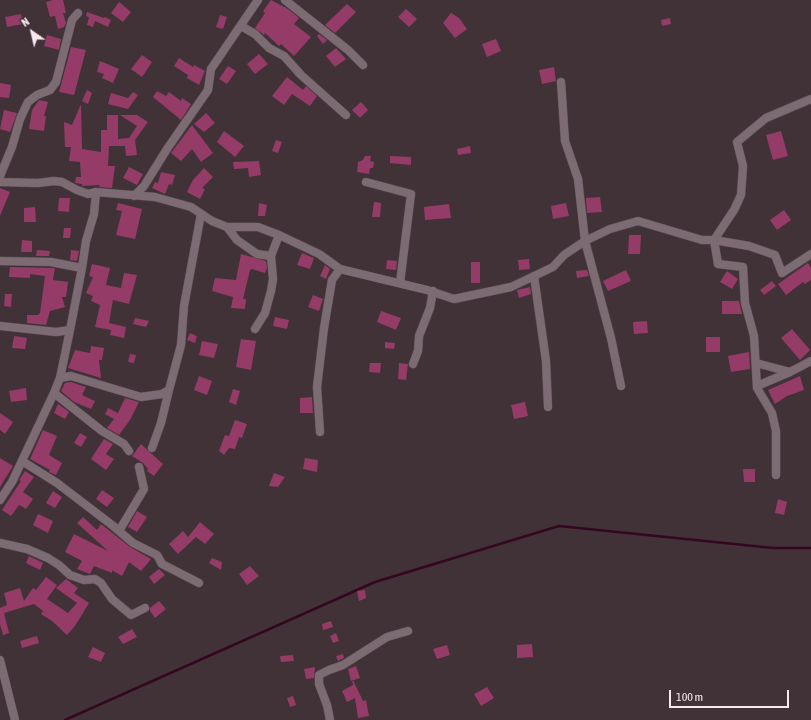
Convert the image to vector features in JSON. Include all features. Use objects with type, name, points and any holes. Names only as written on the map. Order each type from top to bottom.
[{"type":"street","points":[[134,196],[144,186],[208,90],[212,69],[258,0]]},
{"type":"street","points":[[285,0],[348,50],[363,65]]},
{"type":"street","points":[[0,176],[28,102],[38,95],[50,90],[56,82],[72,20],[78,12]]},
{"type":"street","points":[[241,26],[255,34],[269,48],[284,56],[301,75],[346,115]]},
{"type":"street","points":[[561,82],[565,141],[578,179],[585,241],[611,338],[621,386]]},
{"type":"street","points":[[776,475],[776,431],[772,413],[757,386],[754,336],[745,303],[743,267],[718,264],[714,240],[734,210],[741,195],[743,166],[737,142],[766,118],[811,99]]},
{"type":"street","points":[[0,182],[38,183],[54,181],[62,182],[88,194],[96,192],[155,197],[191,207],[201,214],[227,227],[258,228],[279,235],[319,254],[340,269],[400,283],[454,299],[511,287],[553,267],[558,260],[585,241],[610,229],[638,221],[702,240],[714,240],[750,246],[775,255],[782,273],[811,254]]},
{"type":"street","points":[[366,182],[411,194],[400,283]]},
{"type":"street","points":[[0,500],[12,482],[60,378],[86,241],[94,214],[96,192]]},
{"type":"street","points":[[152,448],[161,423],[181,345],[184,306],[201,214]]},
{"type":"street","points":[[227,227],[237,240],[257,254],[272,256]]},
{"type":"street","points":[[255,329],[265,313],[271,291],[273,273],[272,256],[279,235]]},
{"type":"street","points":[[0,261],[51,262],[82,268]]},
{"type":"street","points":[[320,432],[317,387],[323,335],[332,280],[340,269]]},
{"type":"street","points":[[534,276],[546,361],[548,407]]},
{"type":"street","points":[[413,364],[418,351],[419,336],[430,308],[433,292]]},
{"type":"street","points":[[0,326],[56,332],[70,330]]},
{"type":"street","points":[[757,386],[811,361]]},
{"type":"street","points":[[756,363],[790,372]]},
{"type":"street","points":[[60,378],[71,376],[141,397],[162,394],[169,390]]},
{"type":"street","points":[[54,393],[102,431],[124,444],[129,451]]},
{"type":"street","points":[[22,461],[57,483],[133,543],[157,555],[162,564],[199,583]]},
{"type":"street","points":[[119,531],[144,489],[140,467]]},
{"type":"street","points":[[0,544],[27,549],[48,558],[70,575],[84,580],[95,579],[102,583],[112,599],[131,615],[145,608]]},
{"type":"street","points":[[330,720],[327,705],[319,684],[319,676],[329,670],[343,665],[387,637],[408,631]]},
{"type":"street","points":[[0,660],[15,720]]},
{"type":"building","points":[[63,0],[66,13],[63,13],[66,23],[64,27],[58,29],[55,16],[50,17],[46,2]]},
{"type":"building","points":[[271,0],[288,9],[299,18],[294,24],[311,37],[294,56],[281,44],[279,46],[265,33],[264,35],[255,28],[265,13],[263,11]]},
{"type":"building","points":[[119,2],[131,12],[123,22],[111,13]]},
{"type":"building","points":[[347,4],[356,12],[335,33],[325,25]]},
{"type":"building","points":[[406,9],[417,19],[409,27],[398,17]]},
{"type":"building","points":[[87,12],[111,20],[108,27],[95,21],[93,27],[87,25],[89,17],[86,16]]},
{"type":"building","points":[[451,13],[459,18],[467,29],[455,38],[443,23]]},
{"type":"building","points":[[21,14],[23,24],[7,27],[5,17]]},
{"type":"building","points":[[220,15],[227,17],[223,29],[216,27]]},
{"type":"building","points":[[670,18],[671,24],[662,26],[661,20]]},
{"type":"building","points":[[319,34],[327,40],[323,44],[317,36]]},
{"type":"building","points":[[47,35],[61,39],[59,50],[44,46]]},
{"type":"building","points":[[496,39],[501,51],[487,57],[482,44]]},
{"type":"building","points":[[71,47],[86,50],[74,95],[59,92]]},
{"type":"building","points":[[336,48],[346,59],[335,67],[326,56]]},
{"type":"building","points":[[259,54],[268,64],[255,74],[247,64]]},
{"type":"building","points":[[142,55],[152,62],[142,77],[131,69]]},
{"type":"building","points":[[179,58],[193,67],[194,65],[205,71],[199,85],[187,78],[188,75],[174,66]]},
{"type":"building","points":[[100,61],[119,69],[113,83],[102,78],[104,74],[97,72]]},
{"type":"building","points":[[228,66],[236,71],[227,84],[219,79]]},
{"type":"building","points":[[554,67],[556,81],[542,84],[539,70]]},
{"type":"building","points":[[287,77],[303,90],[306,86],[317,96],[310,106],[292,94],[284,105],[272,96]]},
{"type":"building","points":[[0,83],[11,85],[9,98],[0,97]]},
{"type":"building","points":[[87,90],[92,93],[88,104],[82,101]]},
{"type":"building","points":[[157,91],[166,96],[169,92],[181,101],[182,98],[191,104],[181,120],[153,97]]},
{"type":"building","points":[[133,92],[138,95],[128,109],[108,104],[111,93],[128,98]]},
{"type":"building","points":[[39,100],[48,102],[44,116],[46,116],[44,131],[29,129],[32,110]]},
{"type":"building","points":[[361,102],[368,110],[360,118],[352,110]]},
{"type":"building","points":[[81,104],[82,149],[101,152],[101,130],[107,130],[107,115],[118,115],[118,139],[129,138],[137,126],[120,115],[137,115],[148,122],[135,140],[137,155],[126,156],[125,146],[109,146],[108,166],[115,166],[112,188],[99,187],[100,185],[82,186],[82,184],[75,183],[76,177],[81,177],[80,162],[69,161],[71,147],[65,147],[64,122],[72,125]]},
{"type":"building","points":[[4,110],[17,113],[10,132],[0,129]]},
{"type":"building","points":[[206,113],[215,123],[204,132],[194,124]]},
{"type":"building","points":[[192,125],[213,153],[201,162],[192,149],[181,161],[171,153]]},
{"type":"building","points":[[224,131],[244,146],[235,157],[217,142]]},
{"type":"building","points":[[781,131],[788,156],[773,160],[766,135]]},
{"type":"building","points":[[276,140],[282,142],[278,153],[272,151]]},
{"type":"building","points":[[470,146],[471,153],[458,155],[457,149]]},
{"type":"building","points":[[365,156],[371,156],[370,161],[374,162],[373,168],[370,168],[369,174],[357,172],[358,162],[363,160]]},
{"type":"building","points":[[390,156],[411,157],[411,165],[390,163]]},
{"type":"building","points":[[259,161],[261,175],[249,177],[248,168],[234,169],[233,162]]},
{"type":"building","points":[[129,167],[143,174],[137,185],[123,178]]},
{"type":"building","points":[[204,168],[213,177],[202,188],[205,189],[200,199],[187,192],[193,180]]},
{"type":"building","points":[[161,172],[175,175],[172,185],[169,184],[165,194],[152,188],[155,182],[158,183]]},
{"type":"building","points":[[0,188],[10,192],[0,216]]},
{"type":"building","points":[[600,197],[602,212],[587,213],[586,198]]},
{"type":"building","points":[[59,198],[70,198],[69,212],[58,211]]},
{"type":"building","points":[[374,202],[381,203],[380,217],[372,217]]},
{"type":"building","points":[[118,203],[142,209],[135,239],[116,235],[122,211],[116,210]]},
{"type":"building","points":[[259,203],[267,205],[265,216],[258,216]]},
{"type":"building","points":[[566,203],[569,216],[553,219],[551,206]]},
{"type":"building","points":[[449,204],[451,218],[425,220],[424,207]]},
{"type":"building","points":[[35,207],[36,222],[24,222],[24,208]]},
{"type":"building","points":[[784,210],[791,220],[777,230],[770,220]]},
{"type":"building","points":[[64,228],[71,228],[70,238],[63,238]]},
{"type":"building","points":[[629,235],[641,235],[640,254],[628,254]]},
{"type":"building","points":[[22,240],[32,241],[32,252],[21,252]]},
{"type":"building","points":[[37,250],[50,251],[49,256],[36,256]]},
{"type":"building","points":[[71,250],[79,251],[77,261],[70,260]]},
{"type":"building","points":[[302,253],[314,258],[310,269],[297,265]]},
{"type":"building","points":[[241,254],[266,261],[267,268],[265,273],[252,269],[250,270],[243,299],[246,299],[245,309],[231,308],[233,297],[212,291],[215,278],[236,280]]},
{"type":"building","points":[[529,259],[530,269],[519,270],[518,260]]},
{"type":"building","points":[[387,260],[397,261],[396,270],[386,269]]},
{"type":"building","points":[[471,262],[480,262],[480,283],[471,283]]},
{"type":"building","points":[[808,263],[811,268],[811,280],[805,284],[803,282],[786,295],[778,284]]},
{"type":"building","points":[[92,264],[110,268],[106,285],[121,288],[124,273],[137,275],[129,304],[113,300],[109,323],[126,327],[124,338],[110,335],[111,330],[95,327],[100,305],[91,301],[93,296],[86,293],[93,277],[89,276]]},
{"type":"building","points":[[325,265],[330,269],[326,279],[320,276]]},
{"type":"building","points":[[10,267],[55,268],[53,280],[68,282],[66,297],[62,297],[65,307],[50,311],[46,325],[27,323],[27,315],[38,315],[40,313],[45,276],[30,274],[30,278],[9,277]]},
{"type":"building","points":[[587,270],[589,276],[577,278],[576,271]]},
{"type":"building","points":[[626,270],[631,281],[608,291],[603,281]]},
{"type":"building","points":[[727,271],[738,279],[732,289],[720,282]]},
{"type":"building","points":[[772,281],[776,286],[764,295],[760,290]]},
{"type":"building","points":[[530,287],[531,294],[519,298],[517,290]]},
{"type":"building","points":[[5,294],[12,294],[11,307],[4,306]]},
{"type":"building","points":[[313,295],[323,299],[319,311],[308,307]]},
{"type":"building","points":[[722,301],[739,301],[742,314],[722,314]]},
{"type":"building","points":[[381,311],[401,318],[396,330],[377,322]]},
{"type":"building","points":[[275,317],[289,320],[287,329],[273,326]]},
{"type":"building","points":[[135,318],[149,321],[146,327],[133,324]]},
{"type":"building","points":[[647,321],[648,333],[634,334],[633,322]]},
{"type":"building","points":[[792,329],[810,350],[800,360],[781,338]]},
{"type":"building","points":[[190,333],[197,336],[195,343],[187,340]]},
{"type":"building","points":[[14,336],[27,338],[25,349],[12,348]]},
{"type":"building","points":[[706,337],[720,337],[720,352],[706,352]]},
{"type":"building","points":[[241,339],[256,341],[251,370],[236,367]]},
{"type":"building","points":[[202,341],[218,344],[214,358],[199,355]]},
{"type":"building","points":[[385,342],[395,343],[394,349],[385,348]]},
{"type":"building","points":[[91,346],[104,348],[102,360],[99,360],[101,378],[68,368],[75,350],[90,353]]},
{"type":"building","points":[[749,352],[750,369],[731,372],[728,356]]},
{"type":"building","points":[[130,354],[136,355],[134,363],[128,362]]},
{"type":"building","points":[[370,363],[381,363],[380,373],[369,372]]},
{"type":"building","points":[[399,363],[408,364],[406,380],[398,379]]},
{"type":"building","points":[[199,376],[212,381],[207,395],[194,390]]},
{"type":"building","points":[[800,376],[804,390],[787,396],[775,404],[768,390]]},
{"type":"building","points":[[71,382],[86,387],[82,395],[95,401],[91,409],[74,402],[61,391],[65,383]]},
{"type":"building","points":[[26,388],[27,400],[11,402],[9,391]]},
{"type":"building","points":[[233,389],[240,391],[236,405],[229,402]]},
{"type":"building","points":[[312,397],[313,413],[300,413],[300,398]]},
{"type":"building","points":[[125,398],[139,402],[130,420],[119,435],[107,428],[114,419],[105,414],[108,408],[118,413]]},
{"type":"building","points":[[525,402],[528,416],[514,419],[511,405]]},
{"type":"building","points":[[58,404],[69,412],[65,419],[54,413]]},
{"type":"building","points":[[0,413],[13,422],[5,434],[0,430]]},
{"type":"building","points":[[235,420],[247,424],[242,438],[239,437],[235,449],[229,448],[224,455],[219,451],[225,435],[229,436]]},
{"type":"building","points":[[43,430],[57,436],[49,455],[62,463],[56,475],[30,459]]},
{"type":"building","points":[[80,433],[87,437],[81,447],[74,443]]},
{"type":"building","points":[[104,439],[113,444],[106,454],[114,459],[106,470],[91,459]]},
{"type":"building","points":[[141,444],[163,464],[154,476],[147,471],[148,469],[143,463],[132,456]]},
{"type":"building","points":[[0,458],[13,466],[0,487]]},
{"type":"building","points":[[305,458],[318,460],[317,472],[303,469]]},
{"type":"building","points":[[743,469],[755,469],[755,482],[744,482]]},
{"type":"building","points":[[25,471],[34,477],[23,492],[33,499],[26,509],[19,505],[11,516],[2,510],[21,481],[19,480]]},
{"type":"building","points":[[274,473],[285,477],[278,487],[269,486]]},
{"type":"building","points":[[102,490],[114,498],[107,507],[96,499]]},
{"type":"building","points":[[53,491],[62,497],[55,508],[46,503]]},
{"type":"building","points":[[778,499],[787,502],[784,515],[775,513]]},
{"type":"building","points":[[137,511],[147,517],[137,532],[128,527]]},
{"type":"building","points":[[38,514],[53,521],[48,533],[33,525]]},
{"type":"building","points":[[83,517],[97,530],[101,524],[130,547],[151,559],[141,571],[129,562],[122,576],[112,570],[112,573],[94,566],[90,574],[77,569],[82,561],[65,552],[74,534],[108,551],[77,523]]},
{"type":"building","points":[[200,522],[214,534],[205,544],[196,537],[178,554],[169,544],[183,531],[188,537]]},
{"type":"building","points":[[29,556],[43,563],[40,570],[26,563]]},
{"type":"building","points":[[212,558],[222,562],[221,570],[209,563]]},
{"type":"building","points":[[250,566],[259,576],[247,585],[239,574]]},
{"type":"building","points":[[159,569],[165,575],[154,584],[149,577]]},
{"type":"building","points":[[46,577],[57,585],[47,599],[68,613],[77,603],[56,588],[66,579],[78,588],[74,593],[89,603],[75,626],[67,635],[52,621],[41,614],[43,611],[34,604],[4,613],[9,633],[3,635],[0,624],[0,608],[7,605],[4,593],[20,588],[24,601],[33,588],[36,590]]},
{"type":"building","points":[[365,590],[366,598],[359,601],[357,591]]},
{"type":"building","points":[[159,601],[166,609],[155,618],[150,611],[150,608]]},
{"type":"building","points":[[331,621],[333,627],[323,630],[322,624]]},
{"type":"building","points":[[132,629],[137,637],[123,644],[118,637]]},
{"type":"building","points":[[336,633],[339,641],[333,643],[330,636]]},
{"type":"building","points":[[37,636],[39,643],[22,648],[20,641]]},
{"type":"building","points":[[532,644],[533,657],[517,658],[517,645]]},
{"type":"building","points":[[447,645],[450,655],[437,659],[433,649]]},
{"type":"building","points":[[93,647],[105,653],[101,662],[88,657]]},
{"type":"building","points":[[343,654],[344,658],[338,661],[336,656]]},
{"type":"building","points":[[293,655],[294,661],[281,662],[280,656]]},
{"type":"building","points":[[356,666],[360,678],[351,681],[348,669]]},
{"type":"building","points":[[315,667],[314,678],[306,679],[304,669]]},
{"type":"building","points":[[352,680],[363,701],[366,700],[369,716],[358,718],[355,698],[347,702],[342,691],[353,685]]},
{"type":"building","points":[[487,687],[494,698],[481,706],[474,694]]},
{"type":"building","points":[[293,696],[296,705],[290,707],[287,698]]},
{"type":"waterway","points":[[65,720],[375,582],[559,526],[773,548],[811,548]]}]
